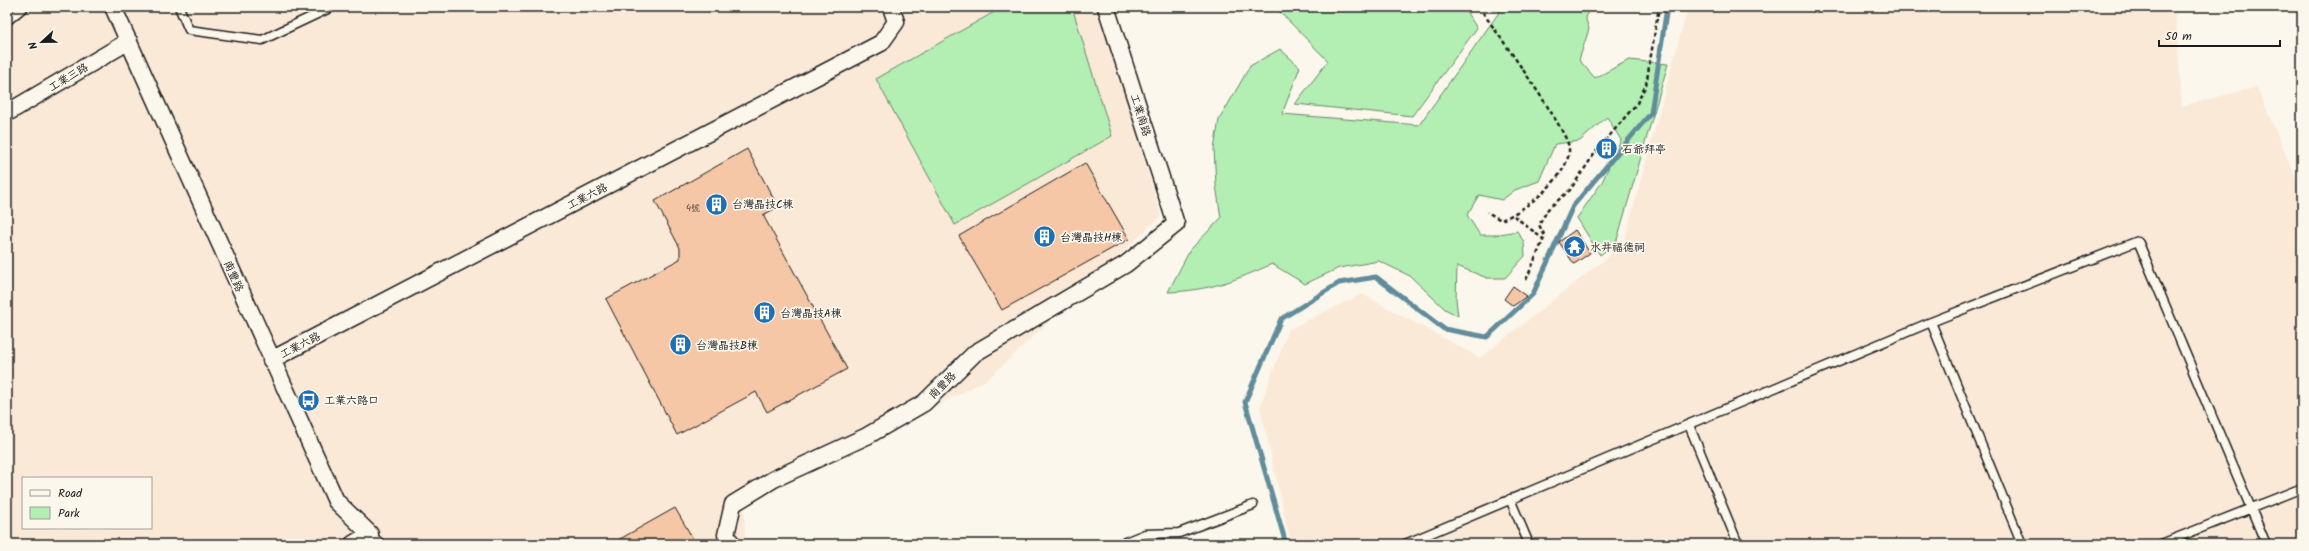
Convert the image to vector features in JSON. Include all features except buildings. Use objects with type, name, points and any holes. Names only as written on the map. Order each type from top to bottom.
[{"type":"street","name":"南豐路","points":[[113,7],[271,360],[336,501],[375,539]]},
{"type":"street","name":"工業南路","points":[[1106,7],[1176,224]]},
{"type":"street","name":"工業六路","points":[[271,360],[881,43],[893,15]]},
{"type":"street","name":"工業三路","points":[[7,113],[129,41]]},
{"type":"street","name":"南豐路","points":[[732,544],[726,535],[733,504],[774,479],[867,436],[924,403],[974,353],[1126,264],[1176,224]]},
{"type":"street","points":[[354,544],[375,539]]},
{"type":"lane","points":[[7,21],[24,7]]},
{"type":"lane","points":[[179,7],[189,30],[262,40],[332,7]]},
{"type":"lane","points":[[1405,544],[1931,322],[2138,241],[2266,544]]},
{"type":"lane","points":[[1931,322],[2022,544]]},
{"type":"lane","points":[[1689,425],[1738,544]]},
{"type":"lane","points":[[2161,544],[2302,488]]},
{"type":"lane","points":[[1510,499],[1529,544]]},
{"type":"lane","points":[[1120,544],[1145,534],[1180,533],[1253,505]]},
{"type":"path","points":[[1479,7],[1558,124],[1569,148],[1564,167],[1545,192],[1514,216],[1501,220],[1487,212]]},
{"type":"path","points":[[1526,280],[1545,236],[1539,225],[1543,217],[1570,190],[1595,154],[1637,103],[1646,85],[1659,7]]},
{"type":"path","points":[[1514,216],[1543,239]]},
{"type":"shaded area","points":[[7,7],[1100,7],[1161,216],[988,379],[744,506],[745,544],[7,544]]},
{"type":"shaded area","points":[[1688,7],[2175,7],[2182,106],[2257,87],[2302,193],[2302,544],[1291,544],[1260,407],[1288,330],[1362,294],[1480,358],[1623,245]]},
{"type":"green space","points":[[1003,7],[1072,7],[1112,136],[955,225],[876,79]]},
{"type":"green space","points":[[1278,7],[1463,7],[1477,28],[1412,116],[1295,104],[1328,61],[1277,9]]},
{"type":"green space","points":[[1497,7],[1588,7],[1586,20],[1589,29],[1579,60],[1595,78],[1629,60],[1668,64],[1616,243],[1600,255],[1577,218],[1602,182],[1621,140],[1607,117],[1580,141],[1555,144],[1539,181],[1515,190],[1502,200],[1479,195],[1467,215],[1480,235],[1494,235],[1517,231],[1524,242],[1525,256],[1505,278],[1487,278],[1457,266],[1456,299],[1458,316],[1445,309],[1410,276],[1379,261],[1339,268],[1305,284],[1272,264],[1222,284],[1183,291],[1168,292],[1190,250],[1221,218],[1216,185],[1214,149],[1219,120],[1250,66],[1280,49],[1300,67],[1282,114],[1419,125],[1500,11]]},
{"type":"waterway","points":[[1286,544],[1245,402],[1281,319],[1339,283],[1376,277],[1444,329],[1487,337],[1533,294],[1573,206],[1651,113],[1667,7]]},
{"type":"place","name":"石爺拜亭","points":[[1607,149]]},
{"type":"place","name":"台灣晶技C棟","points":[[717,204]]},
{"type":"place","name":"台灣晶技H棟","points":[[1044,237]]},
{"type":"place","name":"水井福德祠","points":[[1574,247]]},
{"type":"place","name":"台灣晶技A棟","points":[[765,313]]},
{"type":"place","name":"台灣晶技B棟","points":[[681,345]]},
{"type":"place","name":"工業六路口","points":[[309,400]]}]
